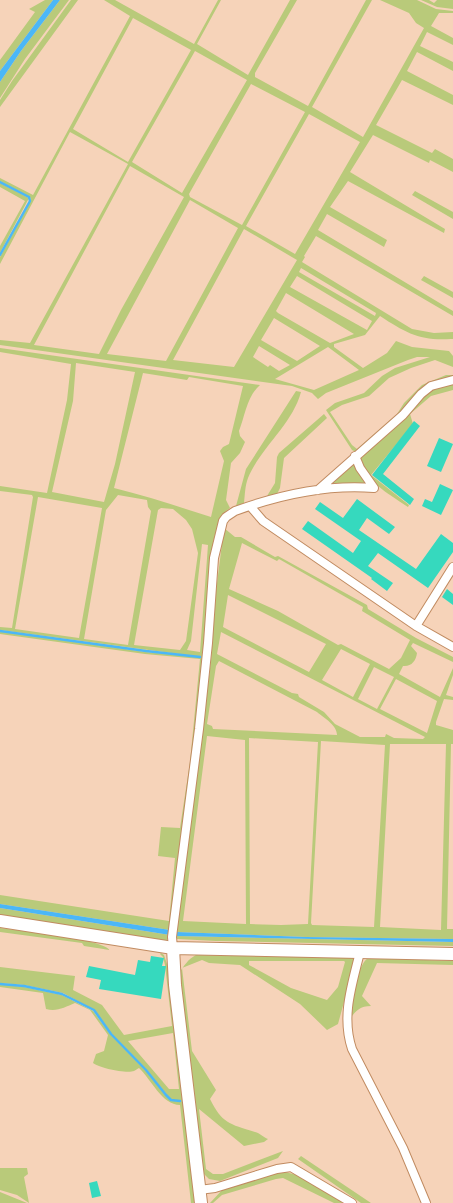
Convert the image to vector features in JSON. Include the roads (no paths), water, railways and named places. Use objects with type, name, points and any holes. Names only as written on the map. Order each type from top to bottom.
[{"type":"main road","points":[[0,921],[174,948],[453,954]]},
{"type":"main road","points":[[174,948],[175,985],[201,1203]]},
{"type":"street","points":[[318,490],[403,415],[421,394],[431,386],[453,380]]},
{"type":"street","points":[[174,948],[172,937],[206,673],[217,544],[223,521],[226,517],[250,506],[299,492],[343,487],[374,488],[360,468],[355,456]]},
{"type":"street","points":[[250,506],[263,521],[416,626],[453,647]]},
{"type":"street","points":[[416,626],[453,567]]},
{"type":"street","points":[[360,952],[347,1011],[347,1034],[352,1049],[403,1148],[426,1203]]},
{"type":"street","points":[[199,1190],[214,1188],[277,1168],[291,1167],[352,1203]]},
{"type":"water","points":[[53,0],[60,0],[21,51],[0,82],[0,71]]},
{"type":"water","points":[[0,904],[170,930],[170,935],[0,908]]},
{"type":"water","points":[[177,932],[306,937],[453,939],[453,942],[176,936]]},
{"type":"waterway","points":[[0,182],[29,197],[30,201],[0,255]]},
{"type":"waterway","points":[[0,631],[200,657]]},
{"type":"waterway","points":[[0,984],[24,986],[62,994],[94,1010],[111,1034],[146,1070],[166,1095],[171,1100],[180,1101]]}]
